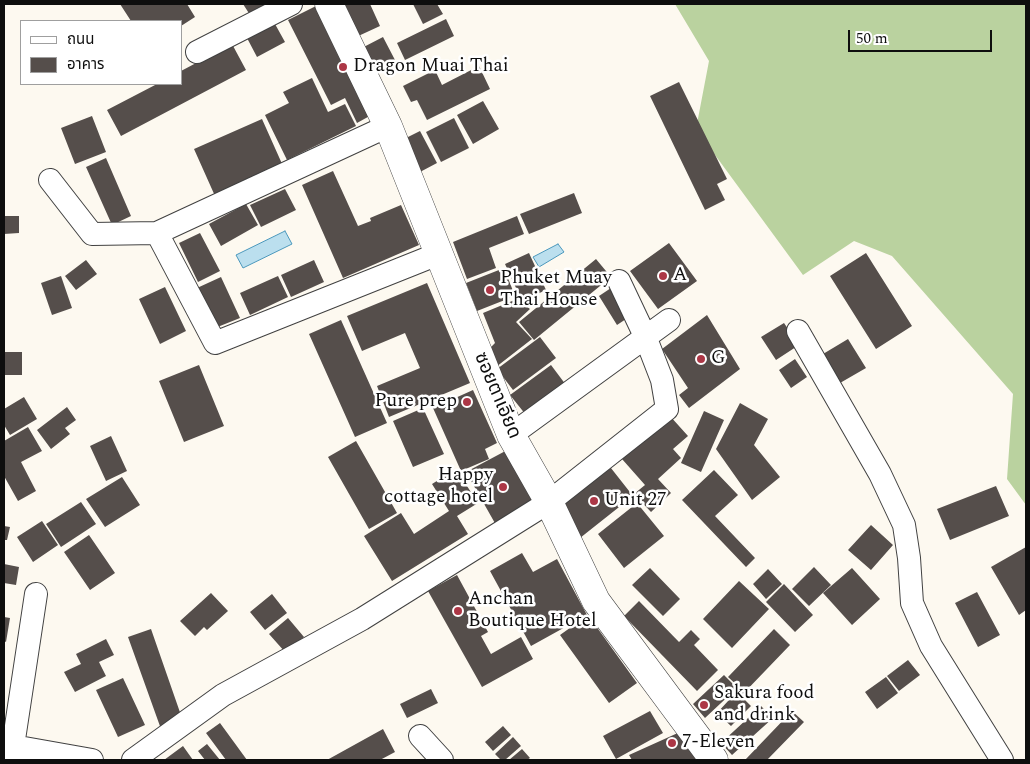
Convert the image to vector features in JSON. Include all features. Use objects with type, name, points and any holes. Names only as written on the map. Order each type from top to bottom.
[{"type":"street","points":[[197,52],[291,4]]},
{"type":"street","name":"ซอยตาเอียด","points":[[329,4],[388,126],[511,435],[549,502],[596,601],[714,760]]},
{"type":"street","points":[[50,180],[92,234],[156,233],[388,126]]},
{"type":"street","points":[[156,233],[215,343],[438,254]]},
{"type":"street","points":[[132,760],[223,695],[362,619],[549,502],[667,410],[662,380],[645,336],[619,281]]},
{"type":"street","points":[[511,435],[669,320]]},
{"type":"street","points":[[798,331],[880,474],[904,525],[909,558],[912,602],[931,646],[1002,760]]},
{"type":"street","points":[[36,594],[13,753],[92,760]]},
{"type":"street","points":[[420,736],[442,760]]},
{"type":"green space","points":[[675,4],[1026,4],[1026,505],[1007,479],[1013,394],[892,256],[854,241],[803,275],[696,129],[709,61]]},
{"type":"water","points":[[285,231],[292,244],[243,268],[236,255]]},
{"type":"water","points":[[558,244],[564,252],[539,267],[533,257]]},
{"type":"building","points":[[120,4],[187,4],[195,17],[182,25],[182,20],[130,20]]},
{"type":"building","points":[[243,4],[274,4],[252,18]]},
{"type":"building","points":[[320,4],[375,113],[357,123],[345,98],[331,105],[288,20]]},
{"type":"building","points":[[338,4],[370,4],[380,26],[354,38]]},
{"type":"building","points":[[413,4],[437,4],[443,14],[423,24]]},
{"type":"building","points":[[446,19],[454,36],[405,60],[397,43]]},
{"type":"building","points":[[275,24],[285,42],[257,57],[247,38]]},
{"type":"building","points":[[383,37],[395,60],[368,73],[356,51]]},
{"type":"building","points":[[232,44],[246,70],[121,136],[107,110],[155,85],[182,85],[182,70]]},
{"type":"building","points":[[479,66],[490,89],[427,120],[417,100],[411,102],[403,86],[435,70],[442,85]]},
{"type":"building","points":[[312,78],[328,112],[345,104],[356,126],[287,160],[265,115],[289,103],[283,92]]},
{"type":"building","points":[[679,82],[727,179],[717,184],[725,200],[705,210],[650,96]]},
{"type":"building","points":[[483,101],[499,129],[473,144],[457,115]]},
{"type":"building","points":[[92,116],[106,152],[75,164],[61,128]]},
{"type":"building","points":[[454,118],[469,148],[441,162],[426,132]]},
{"type":"building","points":[[262,119],[283,166],[215,196],[194,149]]},
{"type":"building","points":[[420,131],[437,163],[420,172],[404,139]]},
{"type":"building","points":[[106,158],[131,216],[112,225],[86,167]]},
{"type":"building","points":[[333,171],[358,226],[371,221],[370,218],[401,205],[419,245],[343,278],[302,185]]},
{"type":"building","points":[[285,189],[296,210],[261,227],[250,205]]},
{"type":"building","points":[[574,193],[582,213],[529,234],[520,214]]},
{"type":"building","points":[[246,204],[258,225],[221,246],[209,224]]},
{"type":"building","points":[[4,216],[19,216],[19,233],[4,234]]},
{"type":"building","points":[[517,216],[524,234],[489,248],[496,268],[467,279],[453,242]]},
{"type":"building","points":[[200,233],[220,271],[198,282],[179,243]]},
{"type":"building","name":"A","points":[[669,243],[697,281],[658,309],[630,271]]},
{"type":"building","points":[[529,253],[546,290],[522,301],[505,264]]},
{"type":"building","points":[[866,253],[912,326],[876,349],[830,276]]},
{"type":"building","points":[[596,259],[611,277],[534,340],[519,322]]},
{"type":"building","points":[[86,260],[97,274],[76,290],[65,276]]},
{"type":"building","points":[[314,260],[324,282],[291,297],[281,275]]},
{"type":"building","name":"Phuket Muay Thai House","points":[[504,268],[515,296],[477,311],[466,283]]},
{"type":"building","points":[[61,276],[72,308],[52,315],[41,283]]},
{"type":"building","points":[[278,276],[288,297],[250,315],[240,293]]},
{"type":"building","points":[[221,277],[240,318],[215,328],[197,288]]},
{"type":"building","points":[[427,283],[470,383],[389,417],[377,386],[420,368],[405,333],[362,351],[347,316]]},
{"type":"building","points":[[165,287],[186,331],[160,344],[139,299]]},
{"type":"building","points":[[611,288],[629,317],[617,325],[599,296]]},
{"type":"building","points":[[517,299],[530,309],[516,322],[532,339],[496,367],[485,353],[495,343],[483,313]]},
{"type":"building","name":"G","points":[[707,315],[740,369],[689,408],[679,395],[688,388],[662,349]]},
{"type":"building","points":[[341,320],[387,423],[355,437],[309,334]]},
{"type":"building","points":[[784,323],[799,345],[776,360],[761,337]]},
{"type":"building","points":[[540,337],[556,358],[513,390],[497,369]]},
{"type":"building","points":[[848,339],[866,368],[840,383],[823,354]]},
{"type":"building","points":[[4,352],[22,352],[22,375],[4,375]]},
{"type":"building","points":[[795,359],[807,377],[791,388],[779,370]]},
{"type":"building","points":[[199,365],[224,426],[184,442],[159,381]]},
{"type":"building","points":[[551,365],[566,385],[526,415],[510,395]]},
{"type":"building","points":[[473,390],[497,443],[485,449],[489,459],[461,471],[433,408]]},
{"type":"building","points":[[24,397],[37,419],[10,435],[4,425],[4,409]]},
{"type":"building","points":[[740,403],[768,419],[754,445],[780,477],[752,500],[716,449]]},
{"type":"building","points":[[67,407],[76,420],[65,428],[70,434],[51,449],[37,430]]},
{"type":"building","points":[[423,408],[444,454],[413,467],[393,421]]},
{"type":"building","points":[[704,411],[724,420],[701,472],[681,463]]},
{"type":"building","points":[[670,416],[688,436],[673,449],[681,458],[658,479],[671,493],[651,512],[634,494],[645,485],[622,459]]},
{"type":"building","points":[[28,427],[42,451],[21,462],[36,491],[18,501],[4,476],[4,441]]},
{"type":"building","points":[[111,436],[127,471],[106,481],[90,446]]},
{"type":"building","points":[[356,441],[397,513],[369,529],[328,457]]},
{"type":"building","name":"Happy cottage hotel","points":[[511,448],[540,502],[496,525],[466,472]]},
{"type":"building","name":"Unit 27","points":[[607,463],[633,496],[580,538],[554,506]]},
{"type":"building","points":[[456,469],[478,503],[457,516],[468,534],[392,581],[364,536],[401,513],[414,534],[449,511],[432,484]]},
{"type":"building","points":[[714,470],[738,495],[715,516],[755,558],[746,567],[682,500]]},
{"type":"building","points":[[122,477],[140,505],[105,527],[86,499]]},
{"type":"building","points":[[996,486],[1009,516],[950,540],[937,509]]},
{"type":"building","points":[[81,502],[96,524],[61,547],[46,524]]},
{"type":"building","points":[[637,503],[664,536],[624,568],[598,534]]},
{"type":"building","points":[[42,521],[58,545],[33,562],[17,537]]},
{"type":"building","points":[[871,525],[893,545],[871,570],[848,550]]},
{"type":"building","points":[[4,526],[10,527],[7,540],[4,540]]},
{"type":"building","points":[[89,535],[115,573],[90,590],[64,552]]},
{"type":"building","points":[[1026,547],[1026,610],[1019,615],[991,567]]},
{"type":"building","points":[[522,553],[533,572],[557,559],[587,615],[531,646],[490,571]]},
{"type":"building","points":[[4,564],[19,567],[16,585],[4,583]]},
{"type":"building","points":[[814,567],[831,585],[809,606],[792,589]]},
{"type":"building","points":[[650,568],[680,599],[663,616],[632,585]]},
{"type":"building","points":[[852,568],[880,599],[852,625],[823,593]]},
{"type":"building","points":[[768,569],[782,584],[766,599],[753,584]]},
{"type":"building","name":"Anchan Boutique Hotel","points":[[457,575],[488,632],[481,636],[491,654],[521,637],[533,659],[482,687],[428,591]]},
{"type":"building","points":[[739,581],[769,609],[732,648],[703,619]]},
{"type":"building","points":[[784,584],[813,615],[795,632],[766,602]]},
{"type":"building","points":[[977,592],[1000,635],[978,647],[955,603]]},
{"type":"building","points":[[211,593],[228,611],[207,630],[204,627],[195,636],[180,621]]},
{"type":"building","points":[[272,594],[287,613],[265,630],[250,612]]},
{"type":"building","points":[[639,601],[679,642],[691,630],[700,639],[694,645],[718,670],[697,691],[624,616]]},
{"type":"building","points":[[588,615],[637,683],[609,703],[560,635]]},
{"type":"building","points":[[4,617],[10,618],[6,642],[4,641]]},
{"type":"building","points":[[288,618],[304,637],[285,652],[269,634]]},
{"type":"building","points":[[151,629],[183,721],[161,729],[128,637]]},
{"type":"building","points":[[774,629],[790,645],[741,696],[751,706],[731,726],[717,713],[740,688],[728,677]]},
{"type":"building","points":[[106,639],[114,655],[99,662],[106,676],[75,692],[64,672],[81,664],[76,654]]},
{"type":"building","points":[[908,660],[920,675],[899,691],[887,676]]},
{"type":"building","points":[[724,675],[737,688],[705,718],[693,704]]},
{"type":"building","points":[[886,677],[898,693],[877,709],[865,692]]},
{"type":"building","points":[[123,678],[145,725],[118,737],[96,690]]},
{"type":"building","points":[[431,689],[438,703],[407,718],[400,704]]},
{"type":"building","points":[[761,706],[773,718],[732,755],[721,743]]},
{"type":"building","points":[[650,711],[663,733],[616,759],[603,736]]},
{"type":"building","points":[[792,711],[804,722],[767,760],[745,760]]},
{"type":"building","points":[[220,723],[247,760],[226,760],[206,733]]},
{"type":"building","points":[[503,726],[511,735],[493,751],[485,742]]},
{"type":"building","points":[[383,729],[395,752],[380,760],[327,760]]},
{"type":"building","name":"7-Eleven","points":[[680,732],[702,760],[632,760],[629,755]]},
{"type":"building","points":[[513,737],[521,746],[505,760],[501,760],[495,754]]},
{"type":"building","points":[[207,744],[220,760],[205,760],[198,751]]},
{"type":"building","points":[[183,746],[193,760],[164,760]]},
{"type":"building","points":[[522,749],[530,758],[527,760],[509,760]]},
{"type":"place","name":"Dragon Muai Thai","points":[[343,67]]},
{"type":"place","name":"A","points":[[663,276]]},
{"type":"place","name":"Phuket Muay Thai House","points":[[490,290]]},
{"type":"place","name":"G","points":[[701,359]]},
{"type":"place","name":"Pure prep","points":[[467,402]]},
{"type":"place","name":"Happy cottage hotel","points":[[503,487]]},
{"type":"place","name":"Unit 27","points":[[594,501]]},
{"type":"place","name":"Anchan Boutique Hotel","points":[[458,611]]},
{"type":"place","name":"Sakura food and drink","points":[[704,705]]},
{"type":"place","name":"7-Eleven","points":[[672,743]]}]
